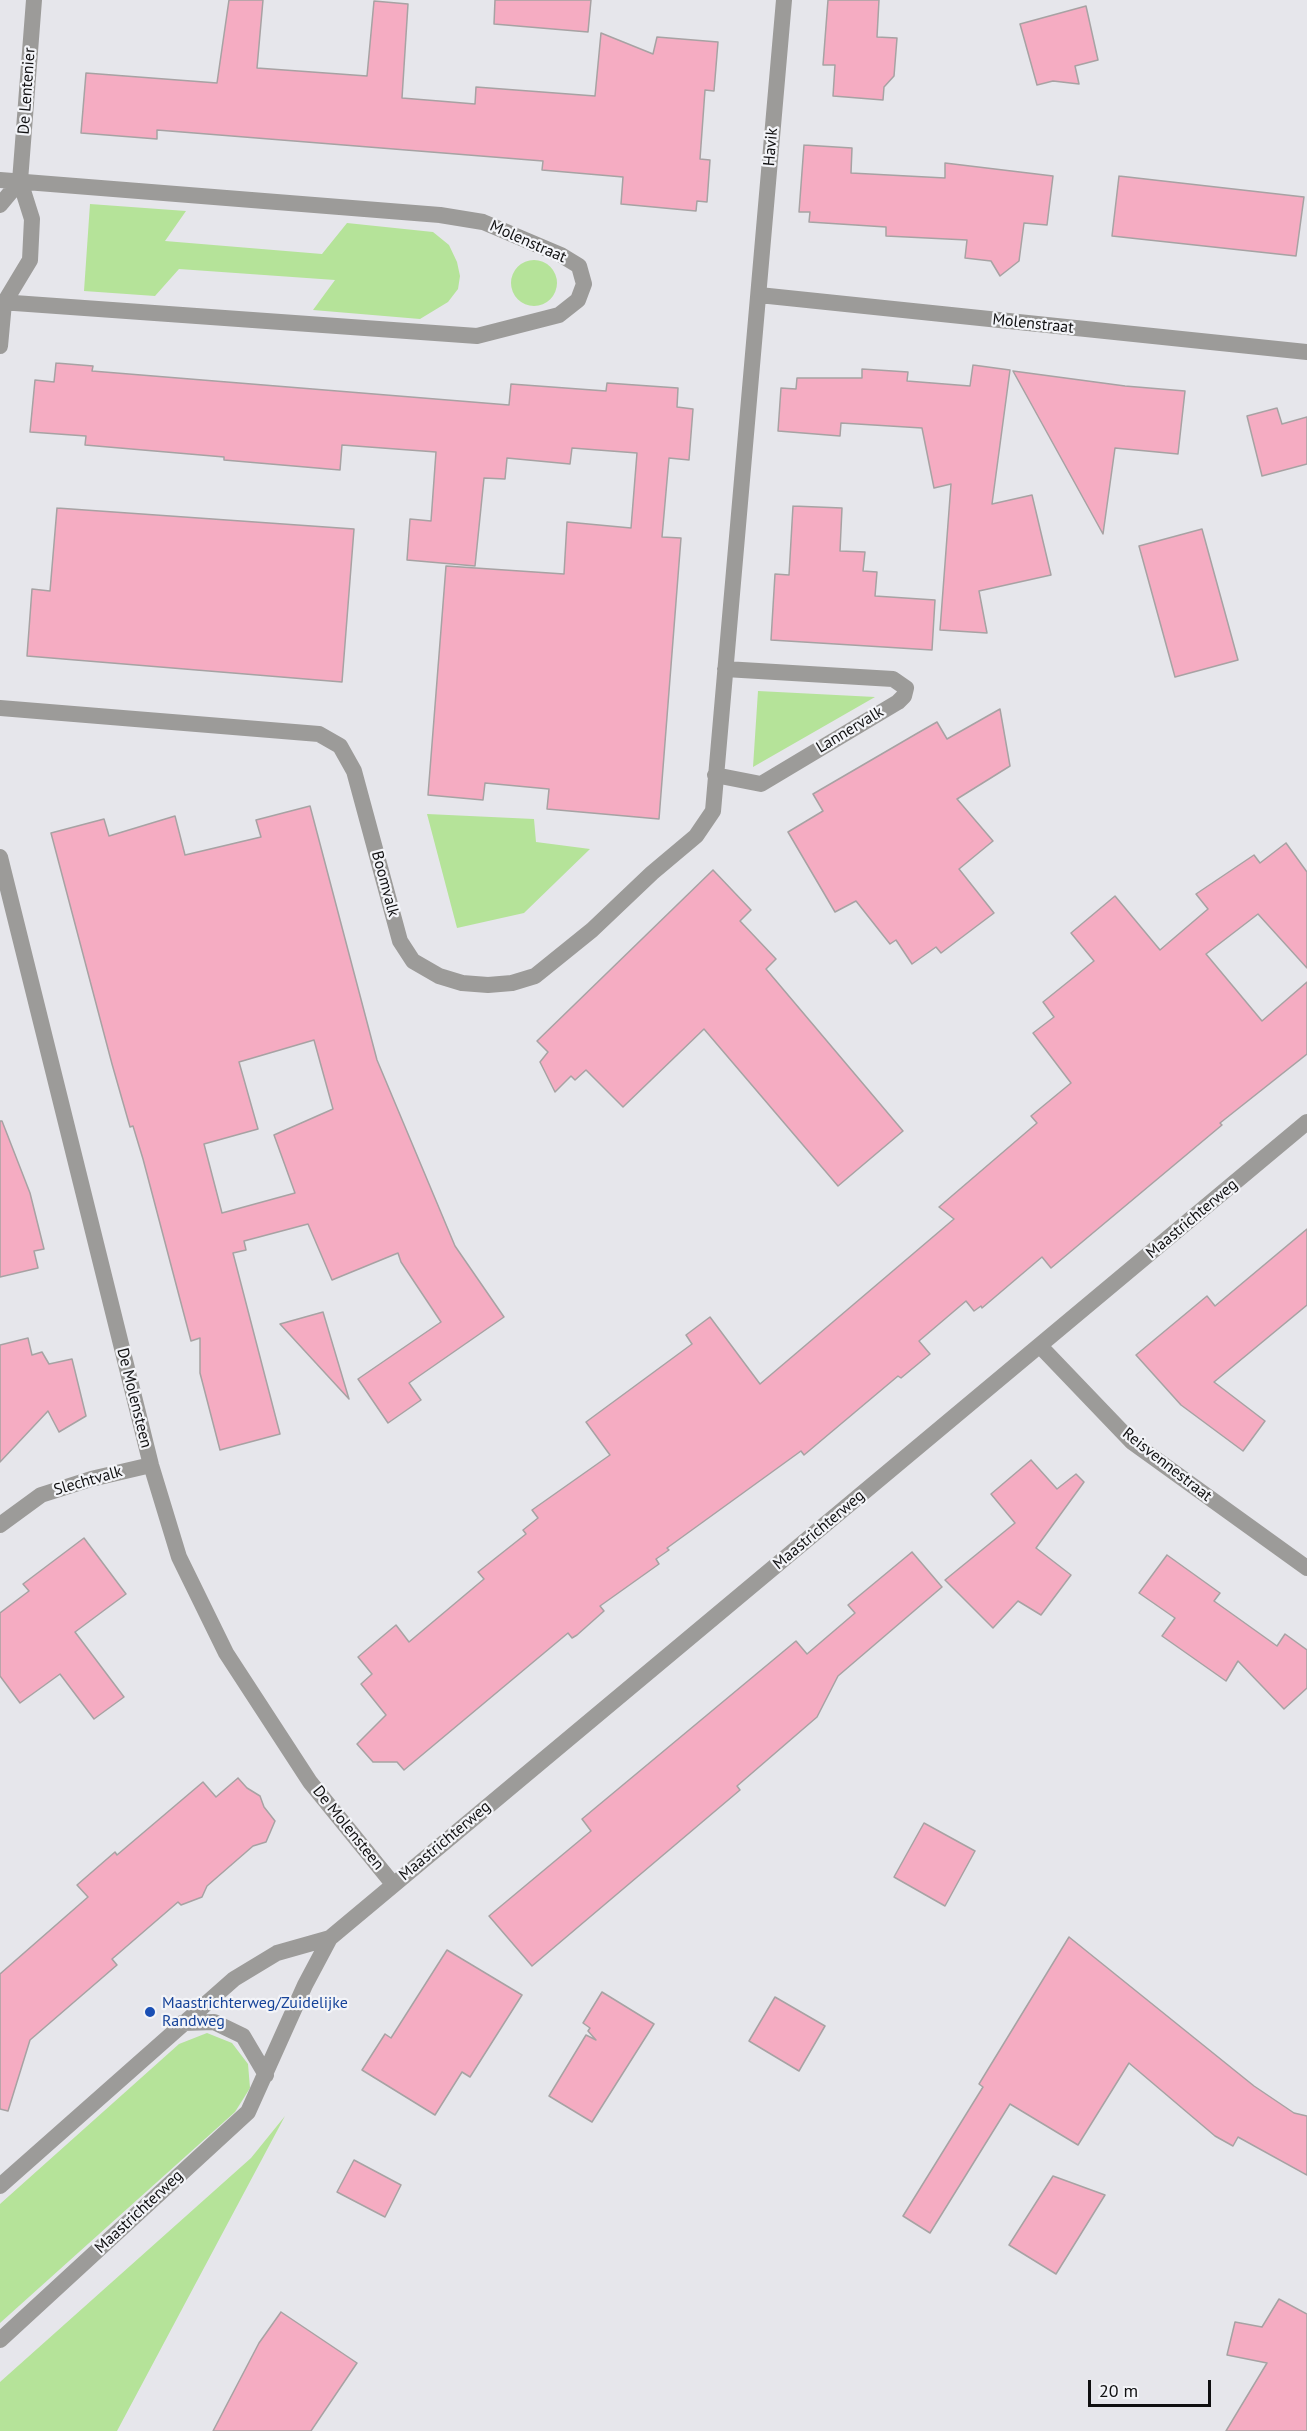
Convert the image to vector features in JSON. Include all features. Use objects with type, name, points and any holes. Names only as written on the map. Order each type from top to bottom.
[{"type":"street","name":"De Lentenier","points":[[20,181],[34,0]]},
{"type":"street","name":"Havik","points":[[759,295],[784,0]]},
{"type":"street","name":"Molenstraat","points":[[0,180],[428,214],[483,222],[561,255],[579,266],[584,284],[578,300],[559,315],[477,336],[1,300]]},
{"type":"street","points":[[0,205],[20,181]]},
{"type":"street","points":[[0,346],[1,300],[30,260],[32,219],[20,181]]},
{"type":"street","name":"Molenstraat","points":[[759,295],[1307,352]]},
{"type":"street","points":[[715,775],[759,295]]},
{"type":"street","name":"Lannervalk","points":[[715,775],[761,784],[898,702],[904,696],[906,688],[893,680],[725,669]]},
{"type":"street","name":"Boomvalk","points":[[0,708],[319,734],[340,746],[354,771],[400,941],[413,961],[439,976],[462,983],[488,986],[512,983],[536,976],[592,930],[652,873],[696,836],[712,812],[715,775]]},
{"type":"street","name":"De Molensteen","points":[[0,857],[151,1465],[178,1557],[226,1653],[310,1782],[393,1884]]},
{"type":"street","name":"Maastrichterweg","points":[[0,2340],[248,2112],[305,1985],[330,1938],[1307,1122]]},
{"type":"street","name":"Reisvennestraat","points":[[1040,1346],[1132,1442],[1307,1568]]},
{"type":"street","name":"Slechtvalk","points":[[0,1526],[41,1495],[91,1479],[151,1465]]},
{"type":"street","name":"Maastrichterweg","points":[[0,2186],[234,1979],[277,1953],[330,1938]]},
{"type":"street","points":[[182,2023],[214,2022],[243,2036],[266,2075]]},
{"type":"green space","points":[[90,204],[186,211],[165,241],[322,254],[347,223],[433,232],[449,245],[457,262],[460,276],[458,289],[448,302],[420,319],[313,310],[335,280],[179,269],[155,296],[84,291]]},
{"type":"green space","points":[[534,260],[550,267],[557,283],[550,299],[534,306],[518,299],[511,283],[518,267]]},
{"type":"green space","points":[[758,691],[875,697],[753,767]]},
{"type":"green space","points":[[427,814],[534,819],[536,842],[590,849],[524,913],[457,928]]},
{"type":"green space","points":[[207,2033],[232,2043],[248,2064],[250,2088],[235,2112],[0,2323],[0,2204],[179,2044]]},
{"type":"green space","points":[[285,2116],[117,2431],[0,2431],[0,2382],[251,2158]]},
{"type":"building","points":[[229,0],[263,0],[257,68],[367,76],[374,1],[408,4],[402,98],[475,104],[476,87],[595,96],[601,33],[653,54],[657,37],[718,42],[714,91],[705,90],[700,159],[710,160],[707,202],[697,201],[696,211],[621,204],[623,177],[542,170],[543,161],[157,130],[157,139],[81,133],[86,73],[217,83]]},
{"type":"building","points":[[495,0],[591,0],[588,32],[494,24]]},
{"type":"building","points":[[828,0],[879,0],[877,37],[897,38],[894,76],[884,87],[883,100],[833,96],[835,65],[823,65]]},
{"type":"building","points":[[1086,6],[1098,60],[1075,66],[1079,84],[1053,81],[1037,85],[1020,24]]},
{"type":"building","points":[[804,145],[852,148],[851,173],[945,178],[945,163],[1053,176],[1047,225],[1024,223],[1019,261],[1000,276],[991,261],[965,258],[967,240],[886,236],[886,227],[809,222],[810,212],[799,212]]},
{"type":"building","points":[[1119,176],[1304,197],[1296,256],[1112,236]]},
{"type":"building","points":[[56,363],[93,366],[92,371],[509,405],[511,384],[606,391],[607,383],[678,388],[677,407],[693,409],[689,460],[669,458],[662,537],[681,538],[659,819],[547,809],[549,789],[485,783],[483,800],[428,795],[446,566],[564,574],[567,522],[631,528],[637,453],[572,448],[570,464],[507,458],[505,479],[484,478],[475,566],[407,560],[410,519],[431,521],[436,452],[342,445],[340,470],[85,445],[86,436],[30,432],[35,380],[54,382]]},
{"type":"building","points":[[973,365],[1010,370],[992,504],[1032,495],[1051,575],[979,591],[987,633],[940,630],[951,484],[934,488],[922,428],[841,423],[840,436],[778,431],[781,388],[796,389],[797,378],[862,378],[862,369],[908,372],[907,381],[970,386]]},
{"type":"building","points":[[1013,371],[1125,386],[1185,391],[1178,454],[1115,448],[1103,534]]},
{"type":"building","points":[[1277,408],[1282,424],[1307,417],[1307,464],[1262,476],[1247,416]]},
{"type":"building","points":[[793,506],[842,508],[840,551],[865,552],[863,571],[877,572],[875,596],[935,600],[932,650],[771,640],[775,574],[789,575]]},
{"type":"building","points":[[57,508],[354,529],[342,682],[27,656],[32,589],[50,591]]},
{"type":"building","points":[[1202,529],[1238,660],[1175,677],[1139,546]]},
{"type":"building","points":[[1000,709],[1010,766],[957,799],[993,841],[959,869],[994,913],[941,953],[936,947],[912,964],[896,940],[890,944],[856,901],[835,912],[788,832],[823,811],[813,794],[916,734],[937,722],[947,739]]},
{"type":"building","points":[[310,806],[377,1060],[455,1246],[504,1317],[409,1383],[421,1400],[388,1423],[358,1379],[441,1322],[401,1262],[398,1253],[332,1280],[308,1224],[244,1241],[246,1250],[233,1253],[280,1434],[220,1450],[200,1373],[200,1338],[191,1341],[143,1159],[133,1126],[130,1127],[112,1064],[51,833],[104,819],[109,836],[175,816],[185,855],[261,837],[256,820]],"holes":[[[314,1040],[333,1109],[274,1135],[295,1193],[222,1213],[204,1144],[258,1129],[239,1062]]]},
{"type":"building","points":[[1286,843],[1307,872],[1307,968],[1258,914],[1206,954],[1262,1021],[1307,982],[1307,1054],[1220,1123],[1222,1125],[1051,1268],[1042,1257],[982,1308],[981,1306],[974,1311],[966,1301],[919,1341],[930,1354],[901,1378],[898,1376],[804,1455],[801,1451],[667,1548],[669,1550],[656,1559],[659,1564],[600,1606],[604,1611],[577,1635],[572,1638],[568,1633],[404,1770],[397,1762],[373,1762],[357,1744],[386,1715],[361,1684],[372,1674],[358,1657],[396,1625],[409,1642],[484,1579],[478,1572],[526,1534],[523,1530],[538,1518],[532,1510],[610,1455],[586,1422],[692,1344],[686,1335],[710,1317],[760,1384],[954,1219],[939,1207],[1037,1123],[1031,1116],[1071,1083],[1033,1033],[1054,1017],[1043,1002],[1094,961],[1071,933],[1115,896],[1160,950],[1208,909],[1196,894],[1254,855],[1260,863]]},
{"type":"building","points":[[713,870],[751,910],[740,921],[776,959],[766,969],[903,1131],[838,1186],[704,1029],[623,1107],[586,1070],[575,1080],[571,1076],[555,1092],[540,1062],[548,1052],[537,1041]]},
{"type":"building","points":[[0,1121],[2,1121],[30,1193],[44,1249],[34,1251],[38,1268],[0,1277]]},
{"type":"building","points":[[1307,1229],[1307,1305],[1214,1382],[1265,1421],[1243,1451],[1181,1405],[1136,1355],[1207,1296],[1215,1306]]},
{"type":"building","points":[[323,1312],[349,1399],[280,1324]]},
{"type":"building","points":[[28,1338],[32,1355],[42,1352],[49,1364],[72,1359],[86,1416],[59,1432],[48,1411],[0,1462],[0,1345]]},
{"type":"building","points":[[1031,1460],[1057,1489],[1076,1474],[1084,1482],[1036,1548],[1071,1575],[1041,1615],[1018,1601],[993,1628],[945,1580],[1015,1523],[991,1494]]},
{"type":"building","points":[[84,1538],[126,1594],[75,1632],[124,1697],[94,1719],[60,1674],[20,1703],[0,1676],[0,1613],[29,1591],[23,1584]]},
{"type":"building","points":[[912,1552],[942,1587],[838,1676],[817,1717],[737,1786],[740,1790],[532,1966],[489,1916],[591,1831],[582,1819],[796,1641],[807,1654],[855,1613],[848,1605]]},
{"type":"building","points":[[1167,1555],[1220,1593],[1214,1601],[1277,1646],[1285,1634],[1307,1650],[1307,1688],[1284,1709],[1238,1661],[1226,1681],[1162,1636],[1175,1618],[1139,1593]]},
{"type":"building","points":[[238,1778],[247,1788],[260,1796],[264,1807],[275,1821],[266,1842],[253,1846],[207,1886],[202,1897],[181,1905],[178,1902],[112,1959],[117,1965],[30,2040],[8,2111],[0,2109],[0,1974],[88,1897],[77,1885],[115,1852],[117,1855],[203,1782],[216,1797]]},
{"type":"building","points":[[924,1823],[975,1851],[945,1906],[894,1877]]},
{"type":"building","points":[[1069,1937],[1254,2086],[1294,2113],[1307,2116],[1307,2175],[1238,2137],[1233,2146],[1215,2136],[1129,2063],[1078,2145],[1010,2104],[930,2233],[903,2216],[983,2087],[979,2084]]},
{"type":"building","points":[[447,1950],[522,1995],[470,2077],[462,2072],[435,2115],[362,2070],[385,2034],[391,2038]]},
{"type":"building","points":[[602,1992],[654,2024],[592,2122],[549,2096],[586,2035],[596,2040],[588,2031],[590,2028],[583,2023]]},
{"type":"building","points":[[775,1997],[825,2026],[799,2071],[749,2041]]},
{"type":"building","points":[[354,2160],[401,2185],[385,2217],[337,2192]]},
{"type":"building","points":[[1053,2176],[1105,2195],[1056,2274],[1009,2245]]},
{"type":"building","points":[[1279,2299],[1307,2314],[1307,2431],[1226,2431],[1267,2363],[1227,2355],[1235,2322],[1262,2327]]},
{"type":"building","points":[[281,2312],[357,2363],[311,2431],[213,2431],[259,2343]]},
{"type":"place","name":"Maastrichterweg/Zuidelijke Randweg","points":[[150,2012]]}]
